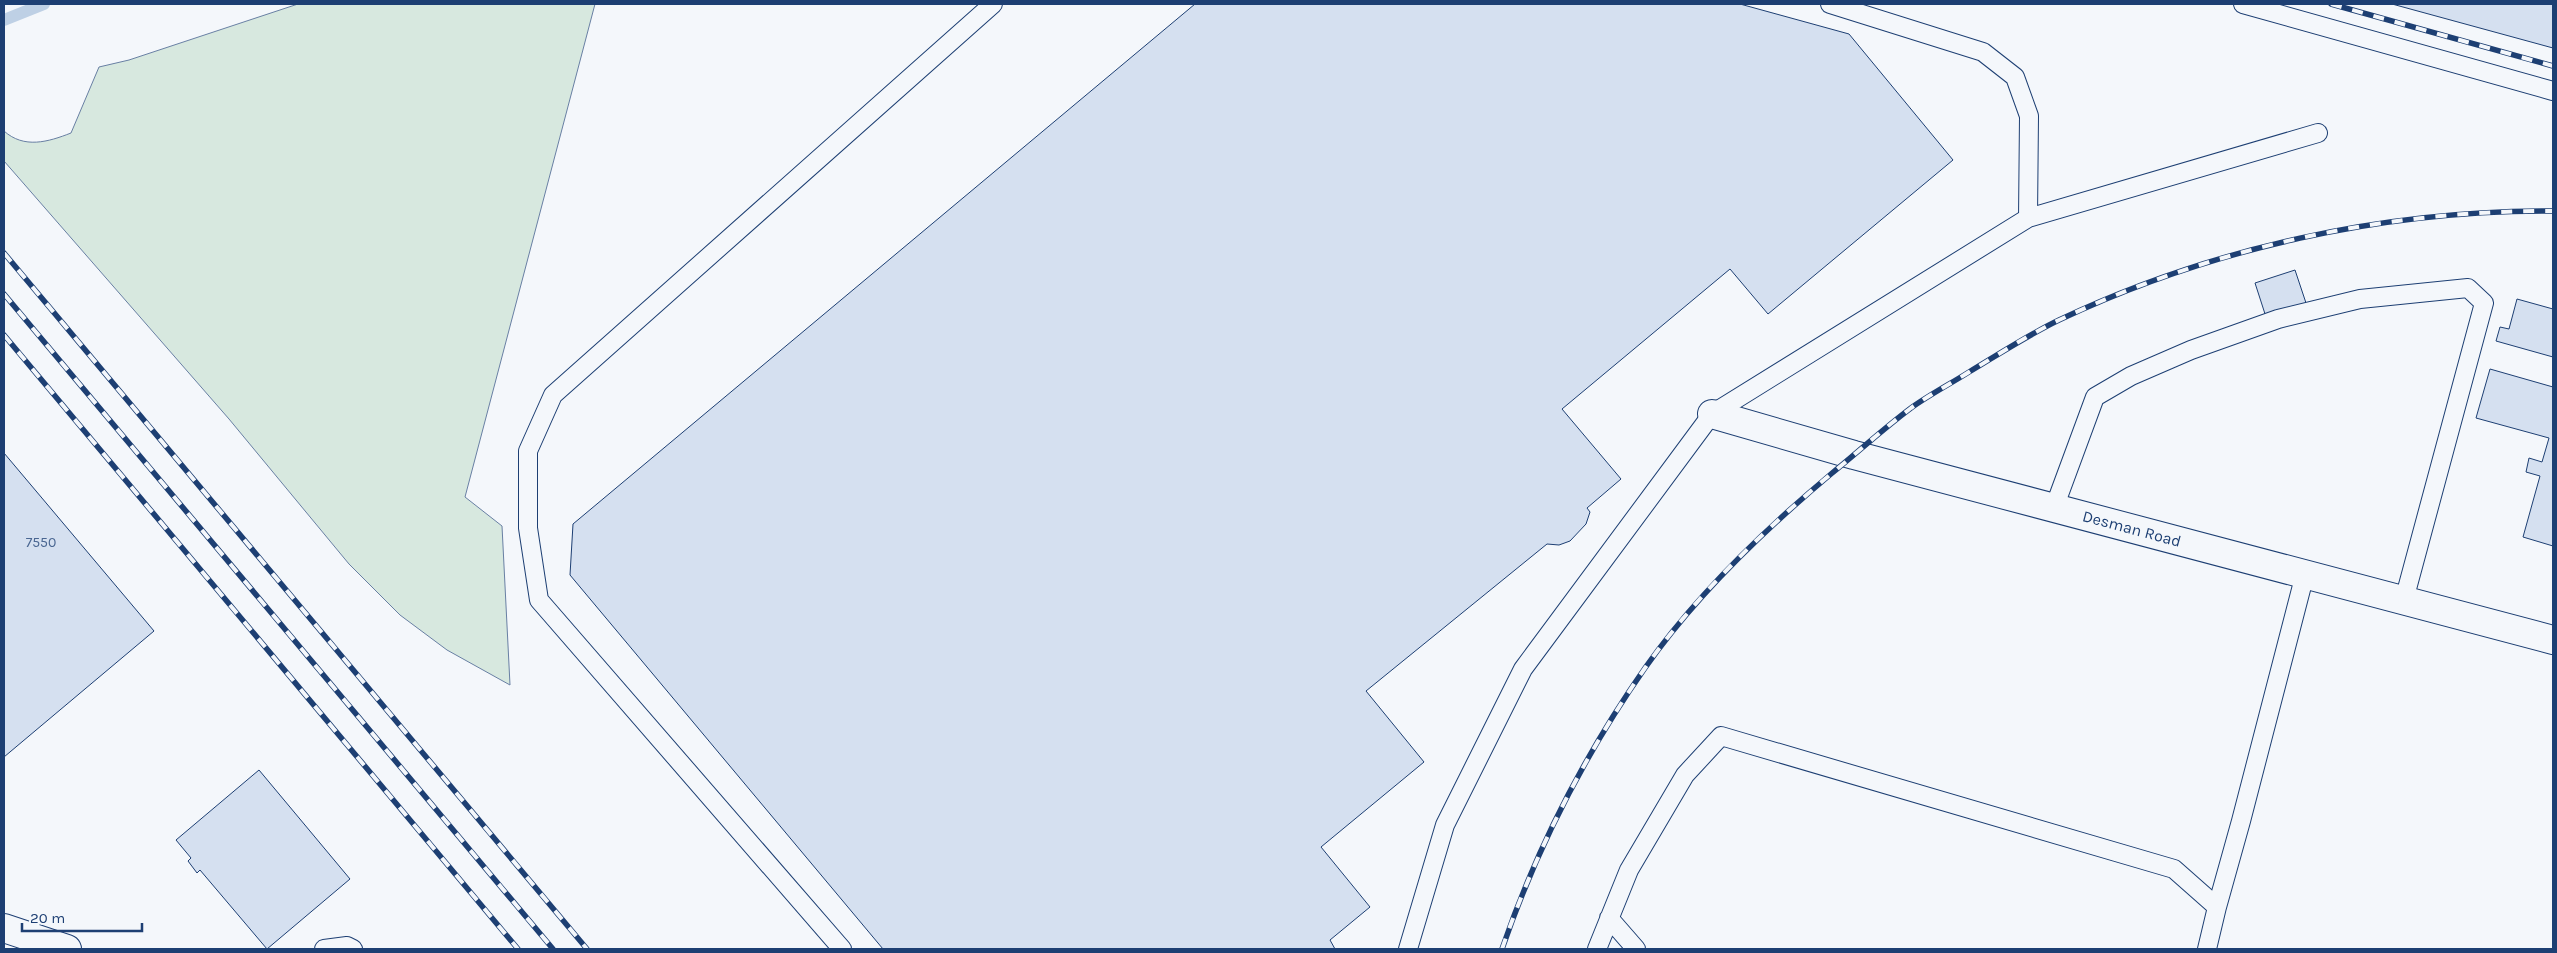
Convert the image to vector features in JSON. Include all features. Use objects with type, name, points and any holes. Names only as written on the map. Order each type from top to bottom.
[{"type":"street","name":"Desman Road","points":[[1712,414],[1854,455],[2553,640]]},
{"type":"street","points":[[4,928],[68,949]]},
{"type":"lane","points":[[842,949],[539,600],[528,528],[528,451],[553,395],[993,4]]},
{"type":"lane","points":[[1830,4],[1983,52],[2015,77],[2029,116],[2028,218]]},
{"type":"lane","points":[[2243,4],[2553,91]]},
{"type":"lane","points":[[1408,949],[1445,825],[1523,669],[1712,414],[2028,218],[2318,133]]},
{"type":"lane","points":[[2054,508],[2095,397],[2131,376],[2191,350],[2278,318],[2360,299],[2468,288],[2484,303],[2404,600]]},
{"type":"lane","points":[[2206,949],[2305,574]]},
{"type":"lane","points":[[1597,949],[1629,870],[1685,775],[1721,736],[2174,869],[2217,907]]},
{"type":"lane","points":[[1609,918],[1636,949]]},
{"type":"lane","points":[[324,949],[347,946],[353,949]]},
{"type":"shaded area","points":[[298,4],[595,4],[465,497],[502,526],[510,685],[447,650],[400,615],[349,564],[229,419],[4,161],[4,131],[12,137],[28,142],[45,141],[71,133],[99,67],[129,60]]},
{"type":"building","points":[[1195,4],[1740,4],[1849,34],[1953,160],[1768,314],[1730,269],[1562,409],[1621,479],[1587,508],[1590,512],[1586,524],[1570,541],[1559,545],[1547,544],[1366,691],[1424,762],[1321,847],[1370,907],[1330,940],[1335,949],[883,949],[570,575],[573,524]]},
{"type":"building","points":[[2392,4],[2553,4],[2553,48]]},
{"type":"building","points":[[2295,270],[2306,303],[2266,317],[2255,283]]},
{"type":"building","points":[[2517,299],[2553,309],[2553,357],[2496,341],[2500,327],[2509,329]]},
{"type":"building","points":[[2490,369],[2553,387],[2553,546],[2523,537],[2540,476],[2526,472],[2529,458],[2542,462],[2549,438],[2476,418]]},
{"type":"building","points":[[4,453],[154,631],[4,757]]},
{"type":"building","points":[[259,770],[350,879],[267,949],[200,870],[197,873],[188,861],[191,858],[176,840]]},
{"type":"waterway","points":[[4,20],[44,4]]},
{"type":"railway","points":[[2331,4],[2553,66]]},
{"type":"railway","points":[[1502,949],[1530,875],[1582,769],[1623,701],[1665,641],[1708,590],[1780,518],[1911,408],[2014,345],[2059,320],[2177,272],[2300,238],[2363,226],[2426,217],[2490,212],[2553,211]]},
{"type":"railway","points":[[4,253],[587,949]]},
{"type":"railway","points":[[4,294],[553,949]]},
{"type":"railway","points":[[4,335],[518,949]]}]
